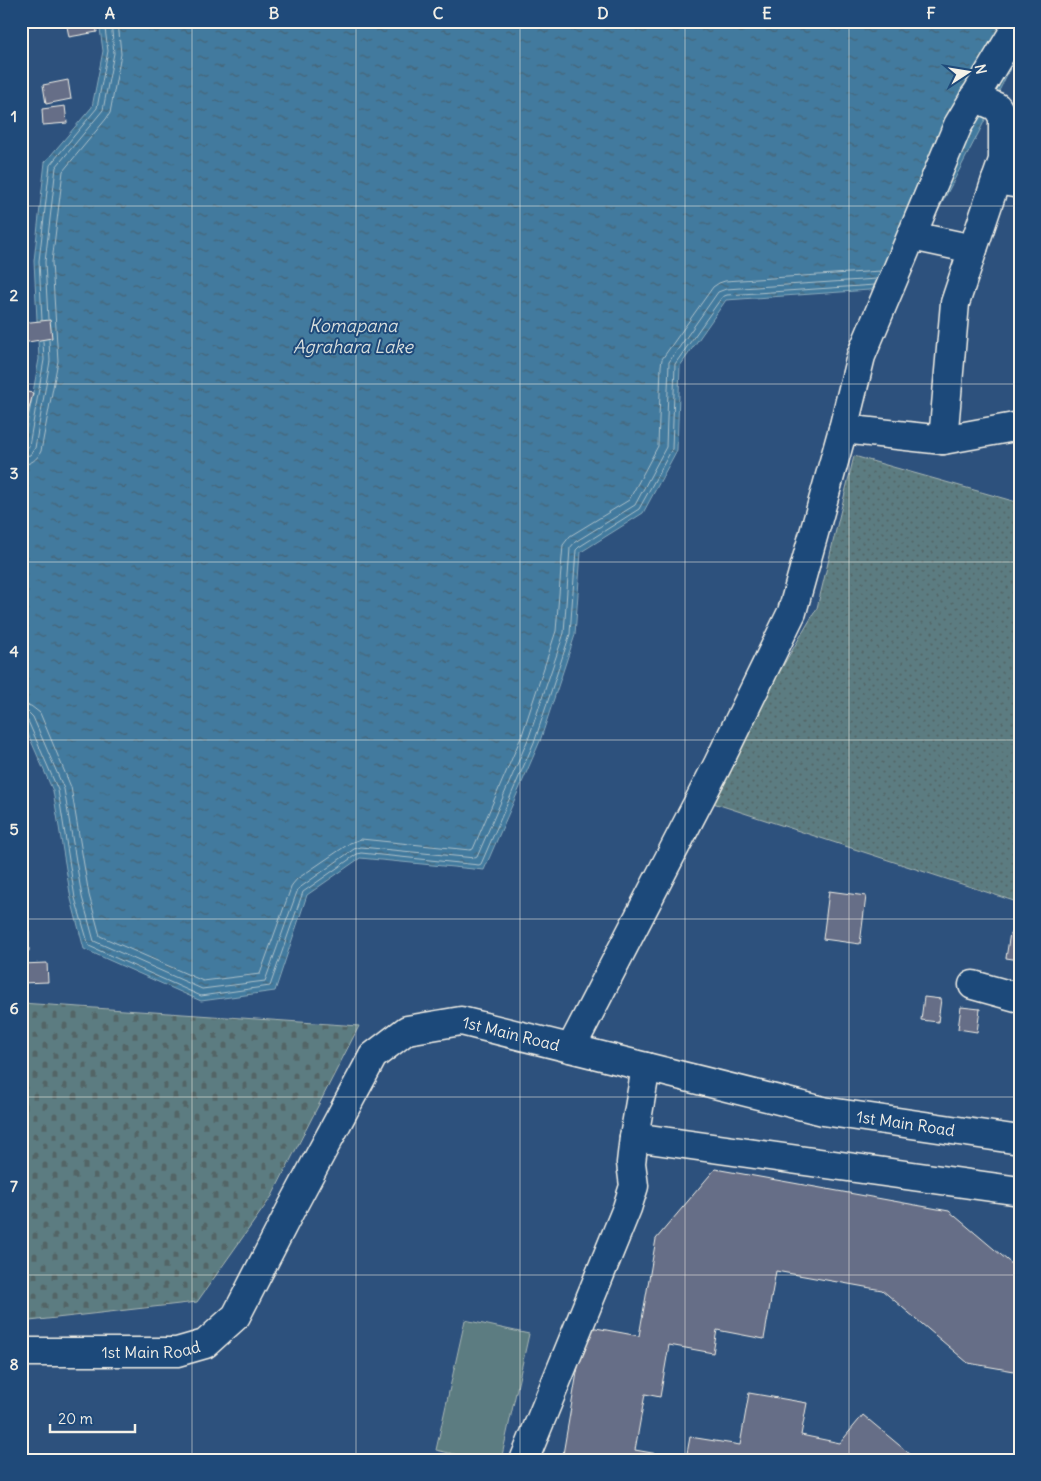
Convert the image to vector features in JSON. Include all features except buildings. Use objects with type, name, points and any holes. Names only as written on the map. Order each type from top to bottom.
[{"type":"street","points":[[571,1048],[718,764],[792,612],[862,356],[958,124],[1020,21]]},
{"type":"street","points":[[943,440],[956,303],[973,249],[1008,182],[1003,160],[1003,117],[997,107],[974,97]]},
{"type":"street","points":[[912,236],[973,249]]},
{"type":"street","points":[[843,428],[943,440],[1020,426]]},
{"type":"street","points":[[973,985],[1020,998]]},
{"type":"street","name":"1st Main Road","points":[[21,1352],[177,1352],[205,1344],[236,1316],[373,1056],[406,1030],[461,1021],[822,1111],[1020,1140]]},
{"type":"street","points":[[526,1460],[525,1458],[627,1208],[634,1186],[631,1163],[646,1067]]},
{"type":"street","points":[[634,1137],[1020,1192]]},
{"type":"green space","points":[[854,456],[1020,503],[1020,903],[704,800],[817,608]]},
{"type":"green space","points":[[21,1003],[359,1026],[272,1196],[197,1302],[21,1322]]},
{"type":"green space","points":[[465,1320],[529,1334],[501,1460],[480,1460],[436,1450]]},
{"type":"water","name":"Komapana Agrahara Lake","points":[[99,21],[1020,21],[1020,48],[979,132],[898,288],[726,300],[680,366],[677,450],[643,513],[581,552],[575,635],[540,741],[484,870],[360,858],[307,895],[275,991],[201,1001],[84,949],[71,899],[53,791],[21,718],[21,459],[39,359],[34,261],[45,162],[92,107],[103,51]]}]
